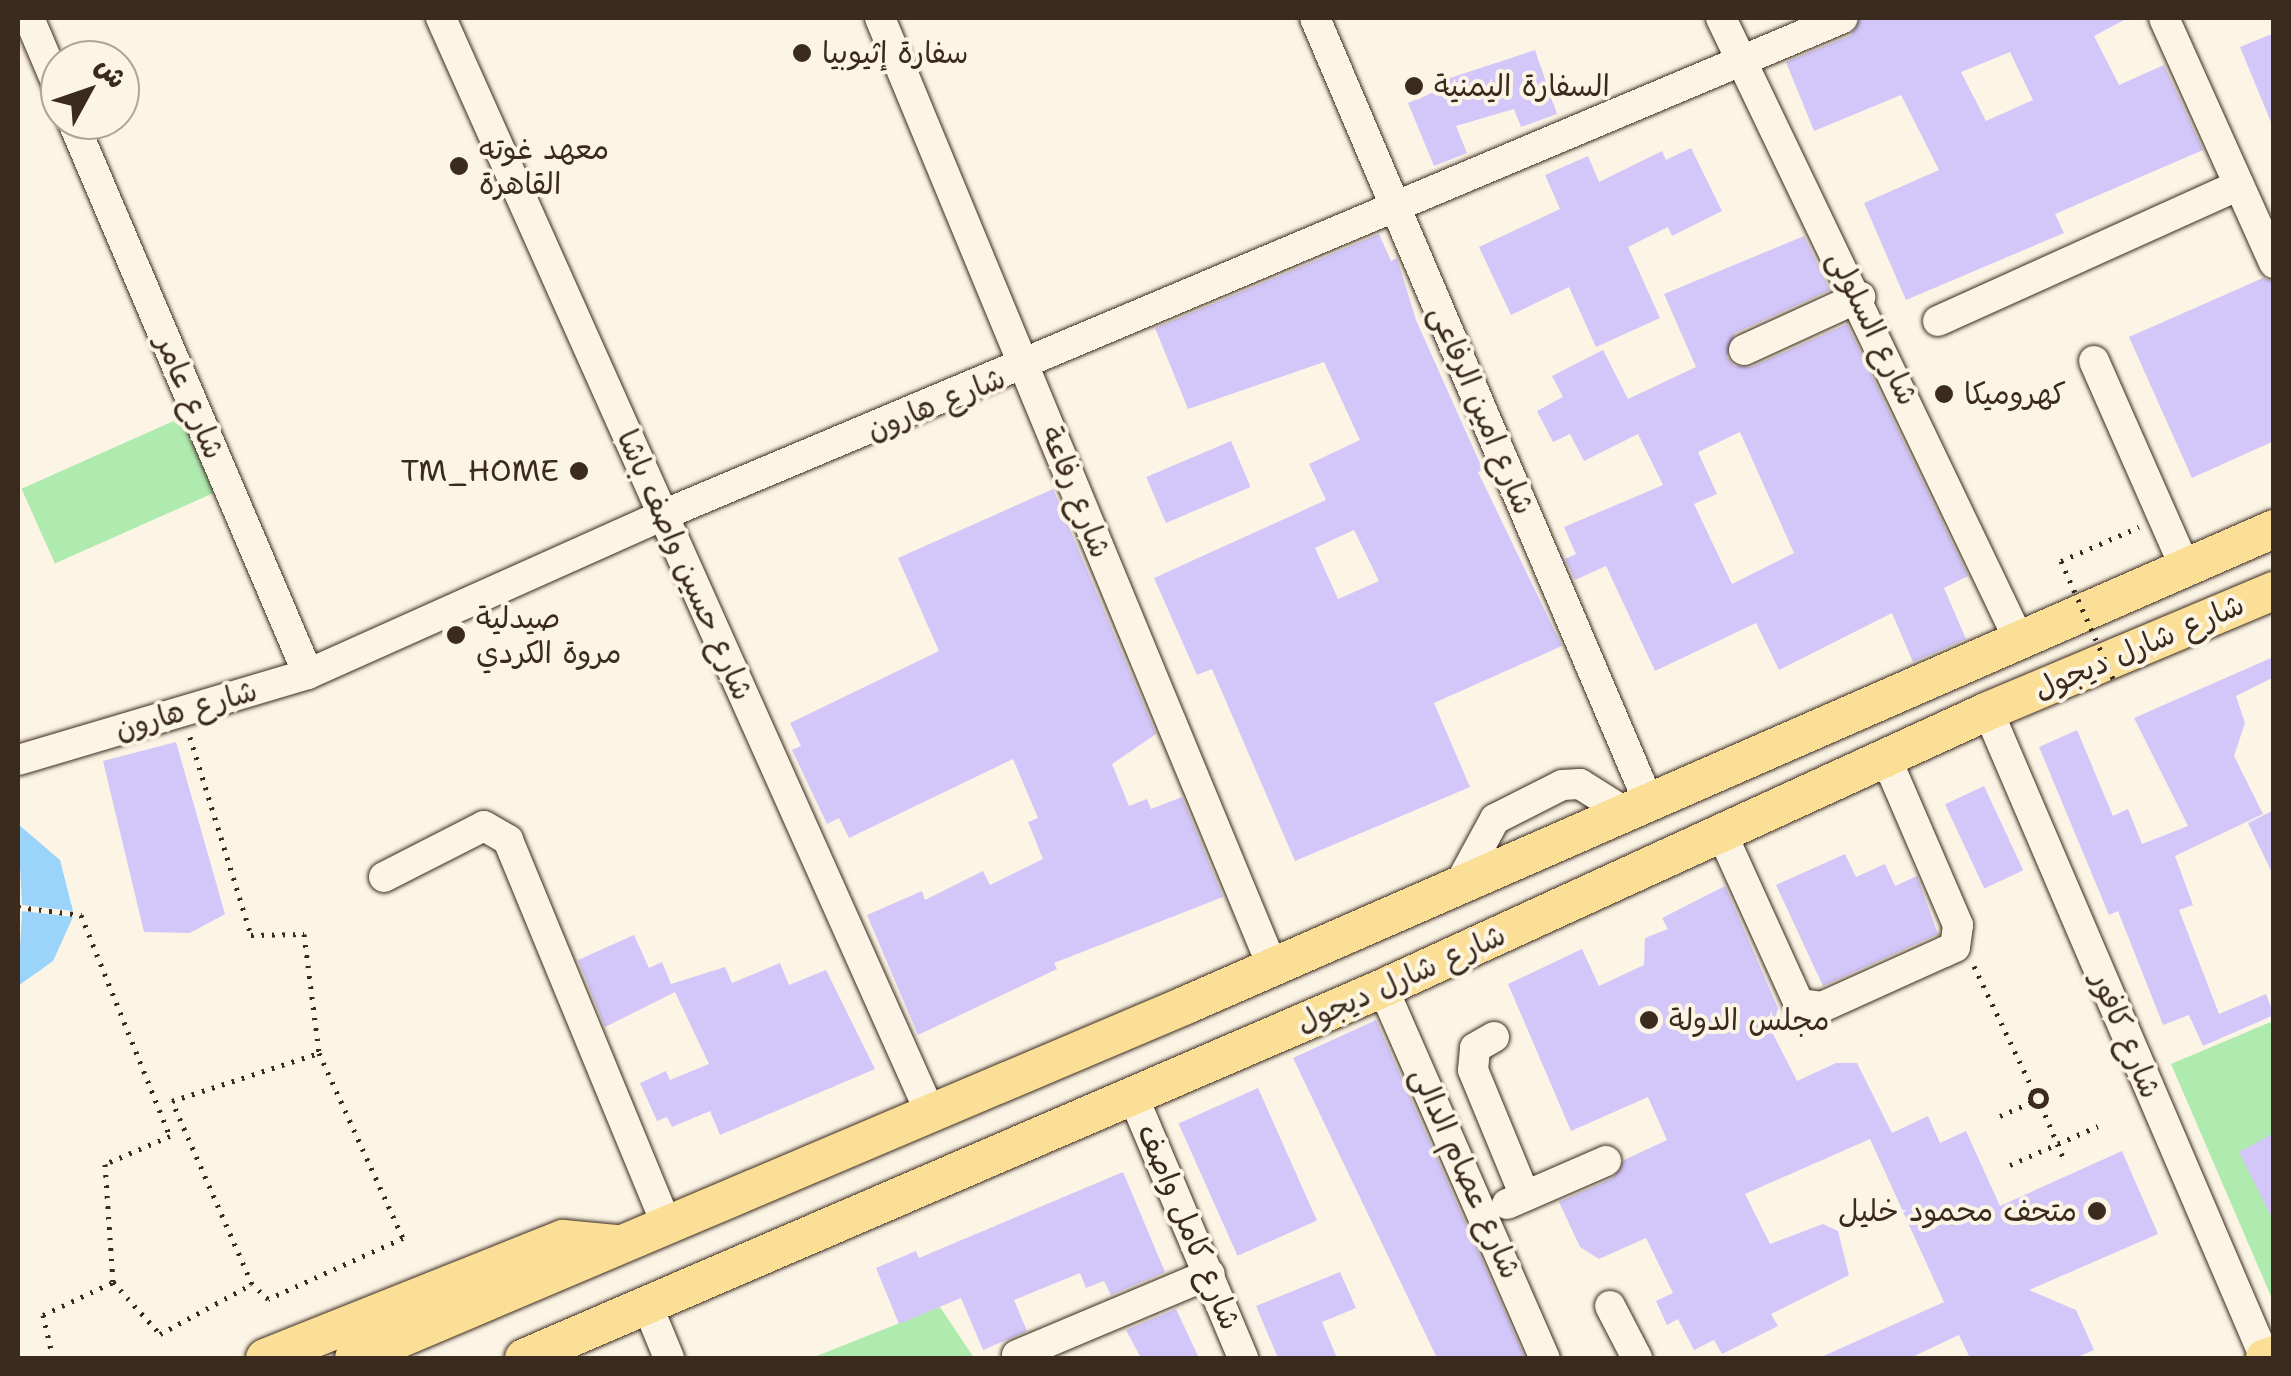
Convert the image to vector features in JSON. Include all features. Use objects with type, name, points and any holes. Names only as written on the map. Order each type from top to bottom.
[{"type":"main road","name":"شارع شارل ديجول","points":[[354,1358],[1638,808],[2274,529]]},
{"type":"main road","name":"شارع شارل ديجول","points":[[524,1358],[1384,988],[1988,711],[2274,591]]},
{"type":"main road","name":"شارع شارل ديجول","points":[[265,1358],[563,1239],[618,1244]]},
{"type":"main road","points":[[2265,1358],[2274,1355]]},
{"type":"street","points":[[28,18],[40,45]]},
{"type":"street","name":"شارع حسين واصف باشا","points":[[441,18],[930,1112]]},
{"type":"street","name":"شارع رفاعة","points":[[880,18],[1272,966]]},
{"type":"street","name":"شارع امين الرفاعى","points":[[1315,18],[1397,210],[1638,808]]},
{"type":"street","name":"شارع السلولى","points":[[1721,18],[1860,297],[2019,640]]},
{"type":"street","name":"شارع هارون","points":[[18,760],[308,674],[664,516],[1025,368],[1843,18]]},
{"type":"street","points":[[2164,18],[2274,263]]},
{"type":"street","name":"شارع عامر","points":[[81,140],[308,674]]},
{"type":"street","points":[[1938,321],[2239,185]]},
{"type":"street","points":[[1744,350],[1860,297]]},
{"type":"street","points":[[2094,361],[2185,567]]},
{"type":"street","name":"شارع كافور","points":[[1988,711],[2265,1358]]},
{"type":"street","points":[[1722,834],[1799,1004],[1822,1007],[1954,947],[1960,936],[1886,758]]},
{"type":"street","points":[[1459,885],[1495,819],[1562,785],[1580,784],[1638,808]]},
{"type":"street","points":[[384,877],[484,826],[508,840],[667,1225]]},
{"type":"street","name":"شارع عصام الدالى","points":[[1384,988],[1486,1213],[1545,1358]]},
{"type":"street","points":[[1494,1037],[1475,1048],[1472,1070],[1525,1196]]},
{"type":"street","name":"شارع كامل واصف","points":[[1133,1096],[1243,1358]]},
{"type":"street","points":[[1486,1213],[1606,1162]]},
{"type":"street","points":[[1017,1355],[1210,1274]]},
{"type":"street","points":[[1610,1306],[1636,1358]]},
{"type":"street","points":[[648,1307],[668,1358]]},
{"type":"path","points":[[2116,685],[2062,561],[2152,522]]},
{"type":"path","points":[[172,1101],[252,1284],[268,1299],[403,1238],[319,1053],[304,934],[251,935],[182,710]]},
{"type":"path","points":[[18,907],[81,915],[170,1136],[104,1164],[113,1282],[160,1334],[207,1304],[252,1284]]},
{"type":"path","points":[[1960,936],[2034,1092],[2032,1102]]},
{"type":"path","points":[[159,1102],[319,1053]]},
{"type":"path","points":[[2034,1092],[2045,1094],[2041,1105],[2065,1162]]},
{"type":"path","points":[[2000,1116],[2032,1102],[2041,1105]]},
{"type":"path","points":[[2010,1165],[2098,1126]]},
{"type":"path","points":[[53,1358],[44,1315],[113,1282]]},
{"type":"green space","points":[[196,411],[229,486],[55,564],[22,489]]},
{"type":"green space","points":[[2273,1021],[2273,1301],[2171,1064]]},
{"type":"green space","points":[[940,1307],[974,1358],[814,1357]]},
{"type":"water","points":[[18,824],[60,860],[73,911],[22,905]]},
{"type":"water","points":[[22,911],[73,917],[53,961],[18,986]]},
{"type":"building","points":[[1861,18],[2128,18],[2094,36],[2119,85],[2164,65],[2203,150],[2055,214],[2064,233],[1906,300],[1864,203],[1939,170],[1901,95],[1814,131],[1786,62],[1851,35]],"holes":[[[2010,52],[2033,100],[1986,121],[1961,72]]]},
{"type":"building","points":[[2274,33],[2274,127],[2273,127],[2240,47]]},
{"type":"building","points":[[1535,50],[1557,114],[1521,127],[1514,109],[1456,126],[1467,153],[1434,166],[1408,103],[1446,87],[1444,80]]},
{"type":"building","points":[[1691,148],[1722,211],[1672,236],[1668,227],[1628,247],[1660,318],[1596,347],[1569,287],[1511,315],[1479,247],[1560,209],[1545,175],[1588,156],[1599,182],[1662,151],[1666,160]]},
{"type":"building","points":[[1379,234],[1391,261],[1397,258],[1416,320],[1483,470],[1478,472],[1562,646],[1434,703],[1470,787],[1295,861],[1212,669],[1197,675],[1154,578],[1326,500],[1309,464],[1360,440],[1324,362],[1188,409],[1155,328]],"holes":[[[1354,530],[1379,581],[1338,599],[1315,548]]]},
{"type":"building","points":[[1804,236],[1830,290],[1735,333],[1727,357],[1734,366],[1751,367],[1847,324],[1968,576],[1944,588],[1966,639],[1913,662],[1892,613],[1779,670],[1756,623],[1655,671],[1606,566],[1575,580],[1565,559],[1576,554],[1564,527],[1663,485],[1638,434],[1584,461],[1570,434],[1553,442],[1537,411],[1563,397],[1552,376],[1603,350],[1628,399],[1696,367],[1664,294]],"holes":[[[1740,432],[1794,553],[1732,584],[1694,504],[1717,494],[1698,452]]]},
{"type":"building","points":[[2263,278],[2274,282],[2274,441],[2192,478],[2129,337]]},
{"type":"building","points":[[1231,441],[1251,487],[1166,523],[1146,477]]},
{"type":"building","points":[[1053,489],[1156,734],[1112,764],[1129,806],[1147,799],[1151,809],[1182,797],[1223,897],[1054,963],[1057,969],[918,1035],[867,915],[922,891],[925,900],[983,871],[990,885],[1043,859],[1028,822],[1038,818],[1013,759],[849,838],[839,818],[827,824],[792,750],[801,746],[790,723],[939,651],[898,558]]},
{"type":"building","points":[[2271,658],[2274,677],[2236,696],[2245,723],[2234,756],[2263,814],[2175,856],[2193,905],[2179,910],[2219,1014],[2266,994],[2274,1015],[2203,1046],[2189,1015],[2163,1025],[2118,911],[2109,915],[2039,747],[2077,730],[2113,816],[2128,809],[2142,844],[2188,826],[2134,718]]},
{"type":"building","points":[[176,742],[225,914],[190,933],[144,932],[103,761]]},
{"type":"building","points":[[1984,786],[2023,870],[1984,888],[1945,804]]},
{"type":"building","points":[[2274,810],[2274,877],[2248,823]]},
{"type":"building","points":[[1845,854],[1856,877],[1885,864],[1895,886],[1917,876],[1938,934],[1823,986],[1776,885]]},
{"type":"building","points":[[1725,886],[1778,1008],[1772,1032],[1797,1081],[1836,1063],[1857,1063],[1892,1133],[1928,1116],[1940,1143],[1966,1131],[2000,1206],[2122,1151],[2158,1234],[2029,1290],[2076,1310],[2094,1350],[2075,1358],[1970,1358],[1959,1335],[1910,1358],[1819,1358],[1944,1302],[1870,1139],[1745,1194],[1770,1244],[1823,1224],[1838,1231],[1849,1275],[1771,1314],[1778,1326],[1722,1354],[1714,1340],[1694,1350],[1678,1319],[1667,1325],[1656,1301],[1673,1293],[1646,1238],[1599,1259],[1580,1247],[1559,1202],[1613,1178],[1624,1160],[1667,1140],[1648,1097],[1571,1131],[1508,984],[1582,949],[1599,986],[1644,965],[1645,938],[1668,929],[1662,918]]},
{"type":"building","points":[[634,935],[649,968],[662,962],[671,984],[725,967],[732,983],[780,963],[789,985],[826,970],[875,1069],[720,1135],[710,1111],[672,1127],[667,1117],[657,1121],[640,1083],[666,1071],[670,1080],[709,1064],[675,992],[605,1027],[578,960]]},
{"type":"building","points":[[1376,1020],[1525,1358],[1437,1358],[1293,1058]]},
{"type":"building","points":[[1258,1088],[1317,1220],[1237,1256],[1179,1123]]},
{"type":"building","points":[[2274,1133],[2274,1222],[2239,1152]]},
{"type":"building","points":[[1123,1172],[1165,1272],[1111,1295],[1104,1281],[1086,1288],[1080,1273],[1014,1300],[1027,1331],[983,1350],[961,1298],[899,1324],[876,1268],[916,1251],[919,1258]]},
{"type":"building","points":[[1340,1272],[1356,1308],[1322,1322],[1337,1358],[1278,1358],[1256,1306]]},
{"type":"building","points":[[1176,1309],[1199,1358],[1141,1358],[1126,1330]]},
{"type":"place","name":"سفارة إثيوبيا","points":[[802,53]]},
{"type":"place","name":"السفارة اليمنية","points":[[1414,86]]},
{"type":"place","name":"معهد غوته القاهرة","points":[[459,166]]},
{"type":"place","name":"كهروميكا","points":[[1944,394]]},
{"type":"place","name":"TM_HOME","points":[[579,471]]},
{"type":"place","name":"صيدلية مروة الكردي","points":[[456,635]]},
{"type":"place","name":"مجلس الدولة","points":[[1649,1020]]},
{"type":"place","name":"متحف محمود خليل","points":[[2097,1211]]}]
